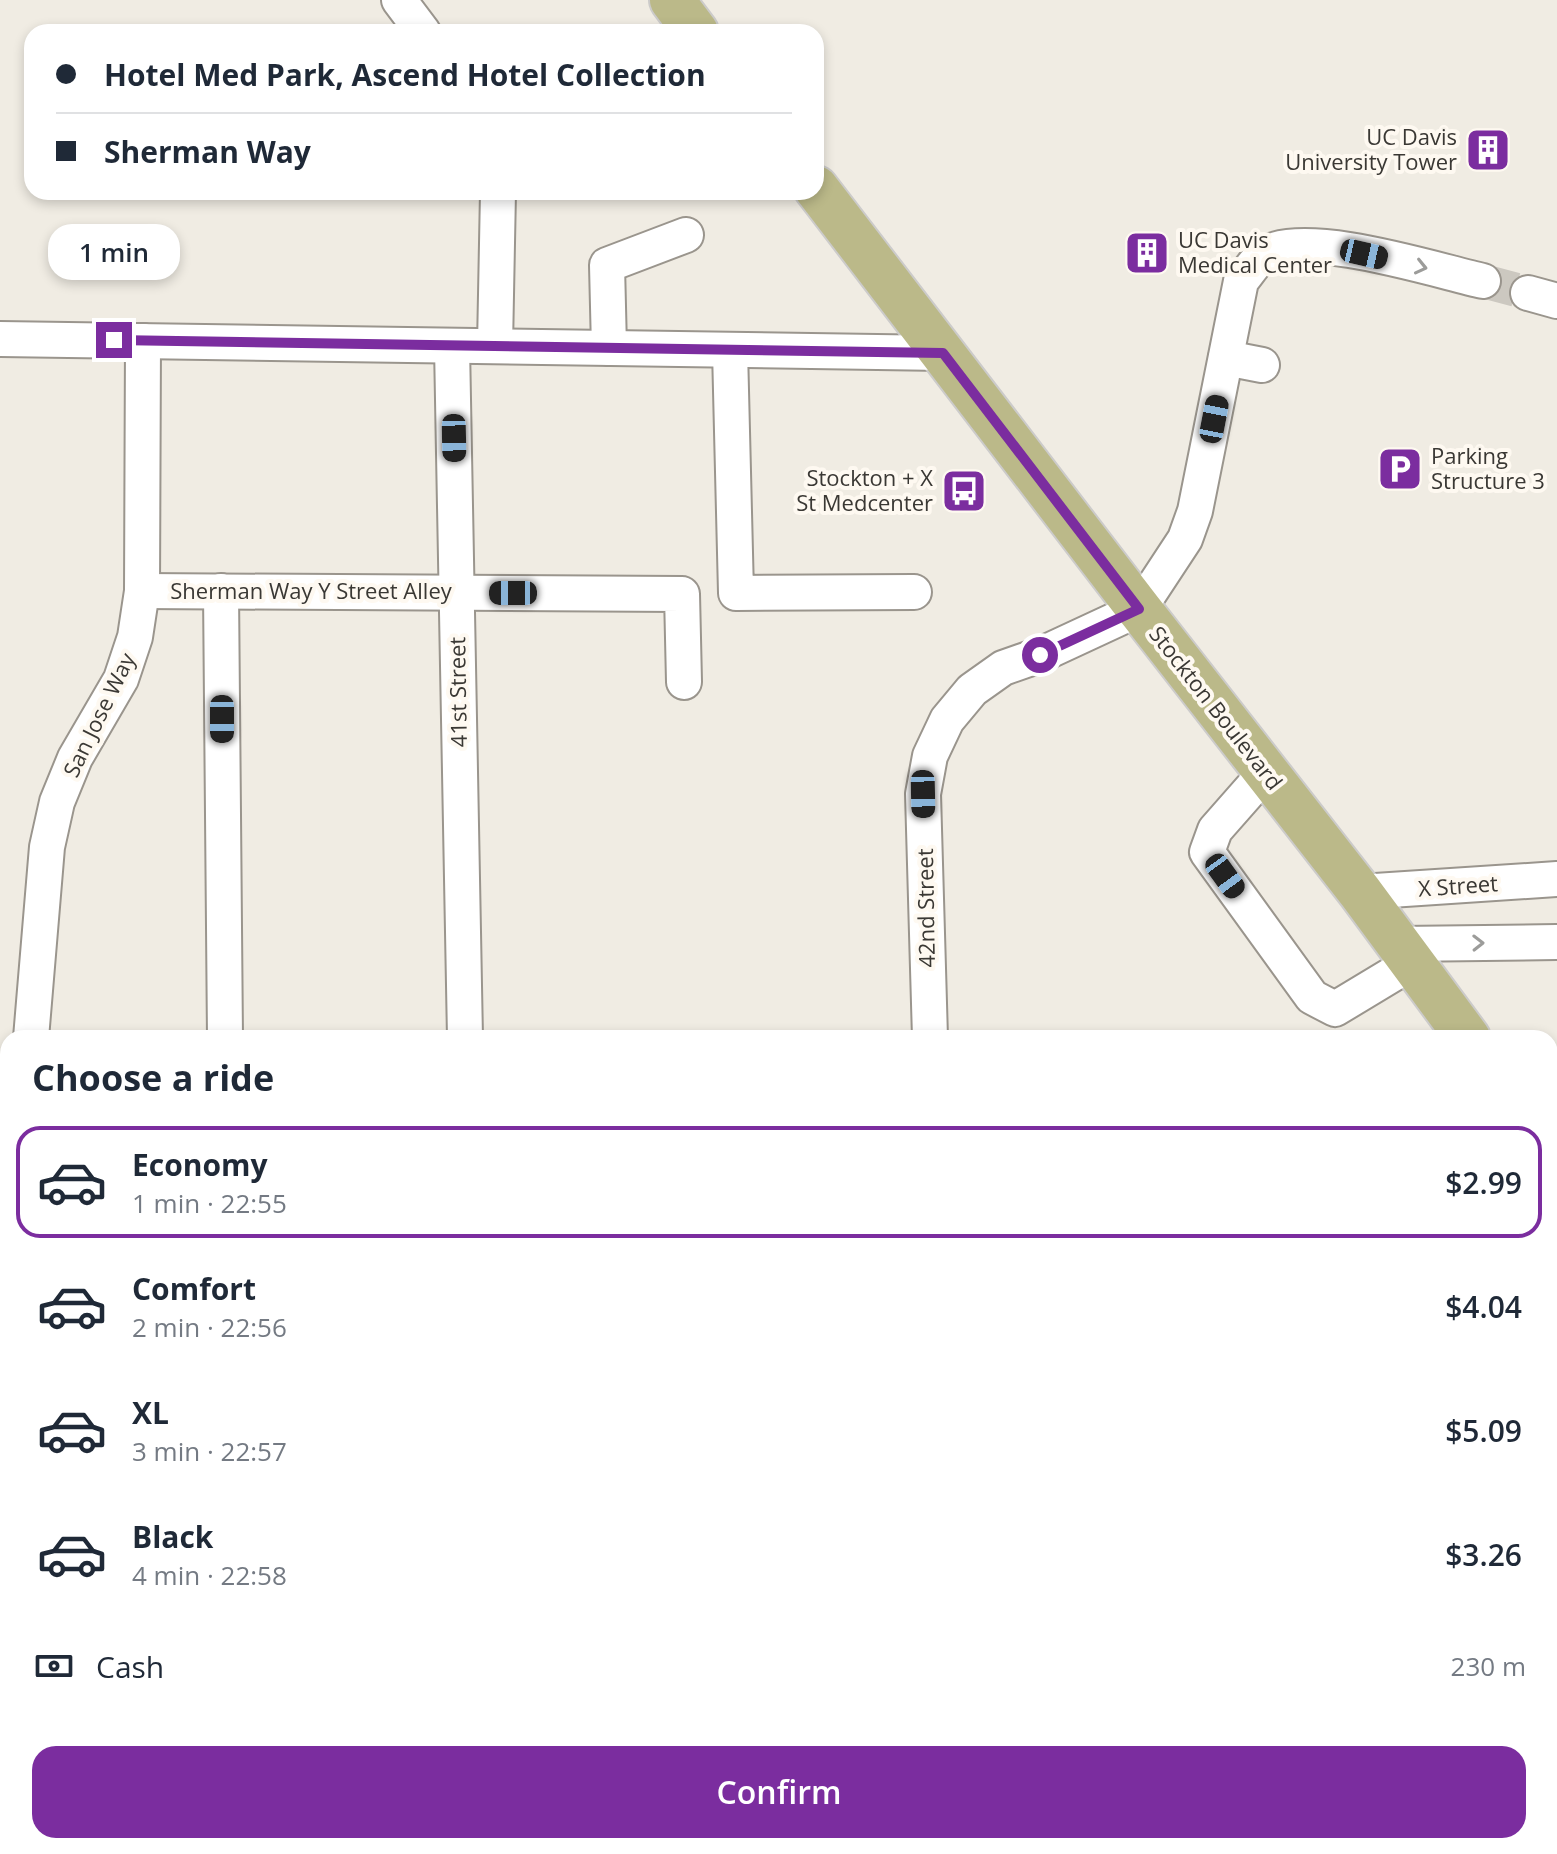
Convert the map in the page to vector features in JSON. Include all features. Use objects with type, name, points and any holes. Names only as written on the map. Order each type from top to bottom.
[{"type":"main road","name":"Stockton Boulevard","points":[[824,198],[1407,953],[1462,1030]]},
{"type":"street","points":[[399,0],[417,24]]},
{"type":"street","points":[[495,346],[498,200]]},
{"type":"street","points":[[609,348],[607,265],[686,235]]},
{"type":"street","points":[[1139,609],[1185,539],[1190,525],[1241,281],[1264,254],[1290,247],[1334,247],[1483,281]]},
{"type":"street","points":[[0,339],[943,353]]},
{"type":"street","name":"San Jose Way","points":[[32,1030],[47,847],[57,802],[75,758],[121,679],[135,637],[142,591],[143,341]]},
{"type":"street","name":"41st Street","points":[[452,346],[465,1030]]},
{"type":"street","points":[[730,350],[736,593],[914,592]]},
{"type":"street","points":[[1226,358],[1262,365]]},
{"type":"street","name":"Sherman Way Y Street Alley","points":[[142,591],[682,594],[684,682]]},
{"type":"street","points":[[221,591],[225,1030]]},
{"type":"street","name":"42nd Street","points":[[930,1030],[923,794],[930,756],[947,720],[972,690],[1003,668],[1040,655],[1139,609]]},
{"type":"street","points":[[1266,772],[1215,830],[1207,852],[1312,997],[1335,1009],[1407,953],[1557,942]]},
{"type":"street","name":"X Street","points":[[1360,892],[1557,879]]},
{"type":"tunnel","points":[[1483,281],[1528,293]]},
{"type":"place","name":"UC Davis University Tower","points":[[1488,150]]},
{"type":"place","name":"UC Davis Medical Center","points":[[1147,253]]},
{"type":"place","name":"Parking Structure 3","points":[[1400,469]]},
{"type":"place","name":"Stockton + X St Medcenter","points":[[964,491]]},
{"type":"route","points":[[114,340],[943,353],[1139,609],[1040,655]]}]
